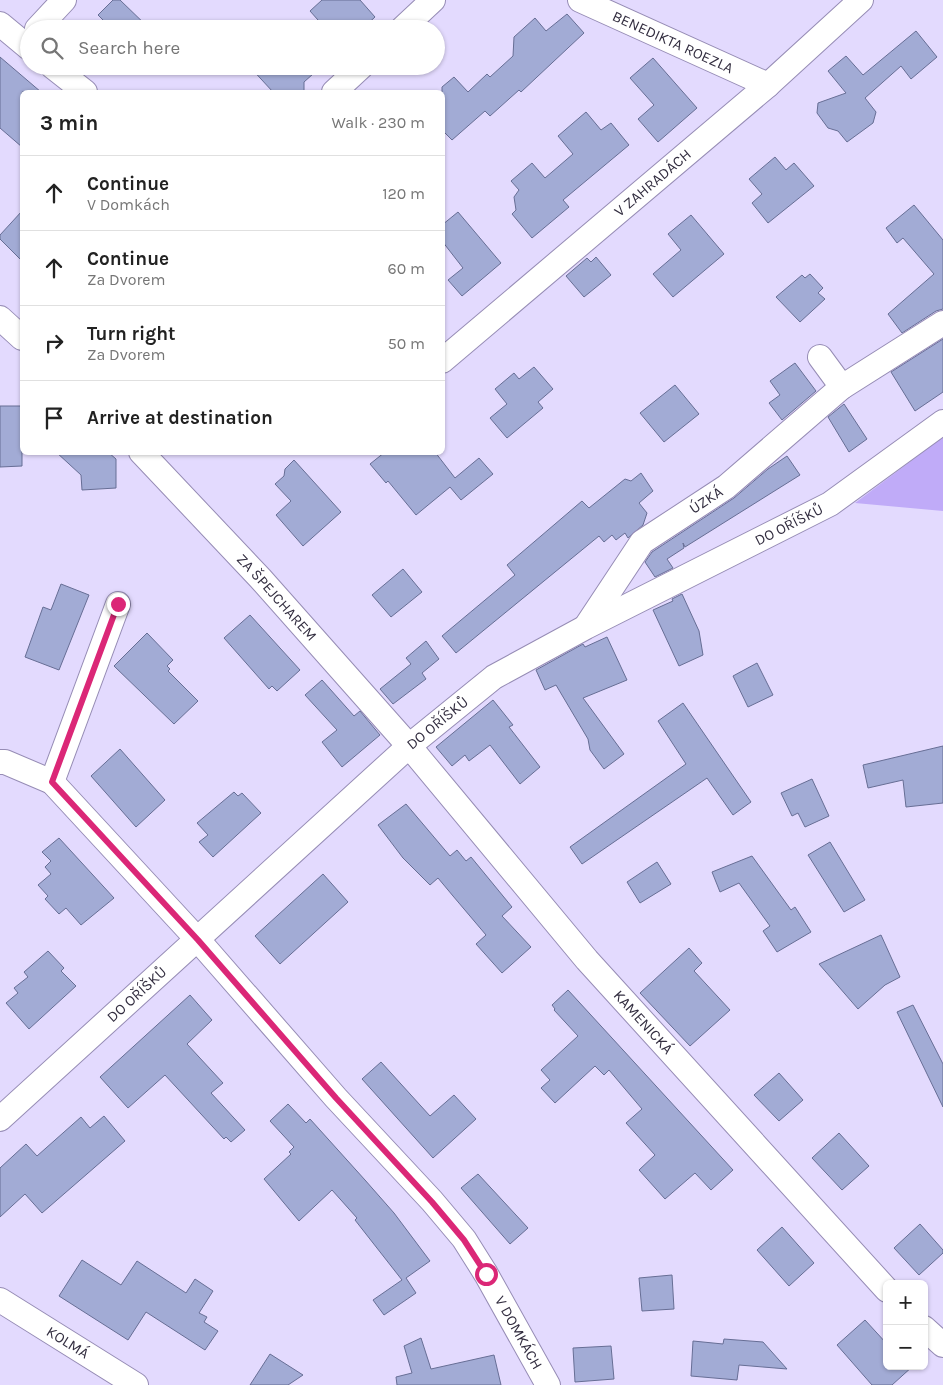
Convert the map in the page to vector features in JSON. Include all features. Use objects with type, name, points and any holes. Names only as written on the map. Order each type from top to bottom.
[{"type":"street","points":[[46,20],[64,0]]},
{"type":"street","points":[[412,20],[433,0]]},
{"type":"street","name":"BENEDIKTA ROEZLA","points":[[580,0],[768,85]]},
{"type":"street","name":"V ZAHRADÁCH","points":[[445,358],[768,85],[861,0]]},
{"type":"street","points":[[0,24],[20,34]]},
{"type":"street","points":[[63,75],[82,90]]},
{"type":"street","points":[[336,90],[352,75]]},
{"type":"street","points":[[0,318],[20,336]]},
{"type":"street","name":"ÚZKÁ","points":[[586,627],[642,542],[726,487],[842,387],[943,323]]},
{"type":"street","points":[[820,358],[842,387]]},
{"type":"street","name":"DO OŘÍŠKŮ","points":[[0,1119],[409,746],[494,677],[586,627],[830,504],[943,422]]},
{"type":"street","name":"ZA ŠPEJCHAREM","points":[[144,455],[260,578],[409,746]]},
{"type":"street","points":[[0,762],[5,762],[52,782],[118,604]]},
{"type":"street","name":"KAMENICKÁ","points":[[409,746],[587,960],[883,1286]]},
{"type":"street","name":"V DOMKÁCH","points":[[52,782],[198,940],[464,1240],[486,1274],[548,1385]]},
{"type":"street","name":"KOLMÁ","points":[[0,1300],[136,1385]]},
{"type":"street","points":[[928,1331],[943,1344]]},
{"type":"shaded area","points":[[943,437],[943,511],[855,503]]},
{"type":"building","points":[[113,0],[120,0],[141,20],[103,20],[98,15]]},
{"type":"building","points":[[322,0],[360,0],[375,17],[372,20],[318,20],[310,11]]},
{"type":"building","points":[[567,14],[584,33],[521,92],[519,90],[490,116],[485,111],[452,140],[445,133],[445,90],[442,90],[442,87],[454,77],[468,92],[487,74],[490,77],[513,56],[514,37],[535,18],[546,31]]},
{"type":"building","points":[[916,31],[937,57],[911,79],[901,66],[865,98],[876,112],[873,123],[847,142],[838,131],[828,128],[817,113],[818,103],[846,93],[828,71],[846,56],[863,75]]},
{"type":"building","points":[[0,57],[39,90],[20,90],[20,145],[0,128]]},
{"type":"building","points":[[653,58],[697,108],[658,142],[638,119],[654,105],[630,78]]},
{"type":"building","points":[[257,75],[312,75],[304,82],[304,90],[271,90]]},
{"type":"building","points":[[586,112],[601,130],[611,123],[629,145],[563,200],[569,207],[532,238],[512,214],[516,210],[514,197],[519,190],[511,181],[532,163],[545,178],[573,154],[558,136]]},
{"type":"building","points":[[775,157],[786,170],[794,163],[814,186],[768,223],[752,203],[762,194],[749,179]]},
{"type":"building","points":[[914,205],[943,240],[943,309],[936,311],[902,333],[888,314],[934,274],[903,238],[897,243],[886,228]]},
{"type":"building","points":[[458,212],[501,263],[462,296],[448,280],[463,268],[445,245],[445,223]]},
{"type":"building","points":[[20,213],[20,259],[0,239],[0,235]]},
{"type":"building","points":[[691,215],[724,254],[673,297],[653,274],[681,250],[668,234]]},
{"type":"building","points":[[596,257],[611,275],[584,297],[566,276],[587,258],[591,262]]},
{"type":"building","points":[[810,274],[823,288],[818,293],[825,299],[800,322],[776,297],[802,275],[805,278]]},
{"type":"building","points":[[943,339],[943,392],[915,411],[891,372]]},
{"type":"building","points":[[795,363],[816,391],[782,420],[769,403],[780,395],[770,381]]},
{"type":"building","points":[[534,367],[553,389],[538,402],[543,408],[507,438],[490,418],[507,404],[495,389],[514,373],[519,379]]},
{"type":"building","points":[[675,385],[699,414],[664,442],[640,413]]},
{"type":"building","points":[[844,404],[867,439],[849,452],[828,417]]},
{"type":"building","points":[[0,406],[20,406],[20,455],[22,455],[22,466],[0,467]]},
{"type":"building","points":[[59,455],[111,455],[116,459],[116,488],[82,490],[81,475]]},
{"type":"building","points":[[381,455],[437,455],[455,478],[479,458],[493,474],[461,500],[450,487],[416,515],[388,481],[386,483],[370,464]]},
{"type":"building","points":[[787,456],[800,475],[685,547],[683,543],[684,548],[667,559],[673,568],[655,577],[645,562],[652,552],[734,498],[768,469]]},
{"type":"building","points":[[294,460],[341,512],[303,546],[276,515],[291,501],[275,484],[284,476],[285,469]]},
{"type":"building","points":[[641,473],[653,491],[639,503],[647,513],[643,525],[628,538],[625,533],[616,540],[612,535],[604,542],[599,536],[456,653],[442,636],[515,575],[507,565],[582,501],[589,508],[625,479],[631,481]]},
{"type":"building","points":[[403,569],[422,592],[391,617],[372,595]]},
{"type":"building","points":[[61,584],[89,595],[59,670],[25,657],[43,607],[51,610]]},
{"type":"building","points":[[682,594],[699,631],[703,655],[679,666],[653,610],[673,601],[672,599]]},
{"type":"building","points":[[250,615],[300,670],[277,691],[272,686],[269,689],[224,638]]},
{"type":"building","points":[[147,633],[173,660],[167,666],[170,669],[168,671],[198,701],[174,724],[114,666]]},
{"type":"building","points":[[607,637],[627,680],[583,698],[624,754],[604,769],[590,750],[588,739],[556,685],[545,690],[536,670],[583,644],[585,647]]},
{"type":"building","points":[[426,641],[439,659],[422,673],[426,679],[393,704],[380,689],[411,664],[406,658]]},
{"type":"building","points":[[757,663],[773,695],[748,707],[733,676]]},
{"type":"building","points":[[322,680],[354,716],[360,711],[380,735],[342,767],[322,742],[337,730],[305,695]]},
{"type":"building","points":[[493,700],[513,725],[509,727],[540,767],[520,784],[490,745],[469,761],[465,755],[452,766],[436,747]]},
{"type":"building","points":[[683,703],[751,802],[733,815],[707,778],[582,864],[570,847],[686,764],[658,721]]},
{"type":"building","points":[[943,746],[943,803],[906,807],[903,780],[868,788],[863,765]]},
{"type":"building","points":[[120,749],[165,800],[136,827],[91,776]]},
{"type":"building","points":[[812,779],[829,816],[805,827],[798,813],[792,816],[781,793]]},
{"type":"building","points":[[234,792],[238,796],[242,793],[261,813],[213,857],[199,842],[208,835],[197,823]]},
{"type":"building","points":[[406,804],[450,856],[457,850],[466,861],[471,857],[512,907],[502,916],[531,947],[502,973],[476,944],[486,935],[438,878],[430,885],[403,858],[378,825]]},
{"type":"building","points":[[59,838],[114,898],[81,925],[66,908],[59,914],[45,899],[48,896],[38,885],[51,874],[45,867],[51,861],[42,852]]},
{"type":"building","points":[[830,842],[865,900],[844,912],[808,855]]},
{"type":"building","points":[[752,856],[791,910],[795,907],[811,932],[777,952],[763,931],[770,926],[739,883],[720,892],[712,872]]},
{"type":"building","points":[[657,862],[671,884],[640,903],[627,882]]},
{"type":"building","points":[[323,874],[348,902],[280,964],[255,936]]},
{"type":"building","points":[[881,935],[900,977],[885,985],[858,1009],[819,964]]},
{"type":"building","points":[[689,948],[702,963],[694,971],[730,1010],[690,1046],[640,993]]},
{"type":"building","points":[[48,951],[64,968],[61,971],[76,986],[29,1029],[6,1003],[18,993],[14,988],[28,977],[24,972]]},
{"type":"building","points":[[568,990],[733,1170],[711,1190],[695,1173],[665,1199],[639,1170],[655,1155],[626,1123],[642,1109],[609,1070],[604,1075],[595,1066],[555,1103],[541,1088],[550,1080],[541,1070],[578,1036],[554,1010],[552,1005]]},
{"type":"building","points":[[190,995],[212,1020],[187,1044],[223,1083],[211,1093],[245,1130],[231,1142],[226,1137],[224,1139],[165,1075],[128,1108],[100,1077]]},
{"type":"building","points":[[913,1005],[943,1064],[943,1107],[897,1012]]},
{"type":"building","points":[[381,1062],[430,1116],[454,1095],[476,1119],[433,1158],[362,1079]]},
{"type":"building","points":[[779,1073],[803,1100],[779,1121],[754,1095]]},
{"type":"building","points":[[288,1104],[306,1123],[310,1119],[394,1213],[430,1261],[406,1278],[416,1293],[384,1315],[373,1300],[402,1280],[355,1220],[357,1218],[332,1190],[299,1221],[264,1179],[291,1154],[289,1152],[294,1147],[270,1121]]},
{"type":"building","points":[[104,1116],[125,1141],[42,1213],[25,1194],[0,1217],[0,1168],[26,1144],[37,1156],[81,1117],[90,1128]]},
{"type":"building","points":[[839,1133],[869,1166],[842,1190],[812,1158]]},
{"type":"building","points":[[478,1174],[528,1228],[510,1244],[461,1188]]},
{"type":"building","points":[[920,1224],[943,1250],[943,1253],[919,1275],[894,1248]]},
{"type":"building","points":[[782,1227],[814,1263],[789,1286],[757,1250]]},
{"type":"building","points":[[82,1260],[121,1285],[137,1261],[186,1293],[195,1279],[213,1291],[199,1313],[207,1317],[204,1322],[218,1331],[205,1350],[146,1312],[128,1340],[59,1296]]},
{"type":"building","points":[[672,1275],[674,1309],[642,1311],[639,1278]]},
{"type":"building","points":[[865,1320],[883,1340],[883,1370],[909,1370],[892,1385],[872,1385],[837,1345]]},
{"type":"building","points":[[421,1338],[431,1369],[494,1355],[501,1385],[397,1385],[396,1377],[412,1373],[404,1346]]},
{"type":"building","points":[[724,1339],[763,1342],[787,1369],[739,1365],[737,1380],[691,1376],[693,1341],[723,1344]]},
{"type":"building","points":[[611,1346],[614,1379],[575,1382],[573,1348]]},
{"type":"building","points":[[270,1354],[303,1375],[288,1385],[250,1385]]},
{"type":"route","points":[[118,604],[52,782],[198,940],[336,1098],[432,1202],[464,1240],[486,1274]]}]
